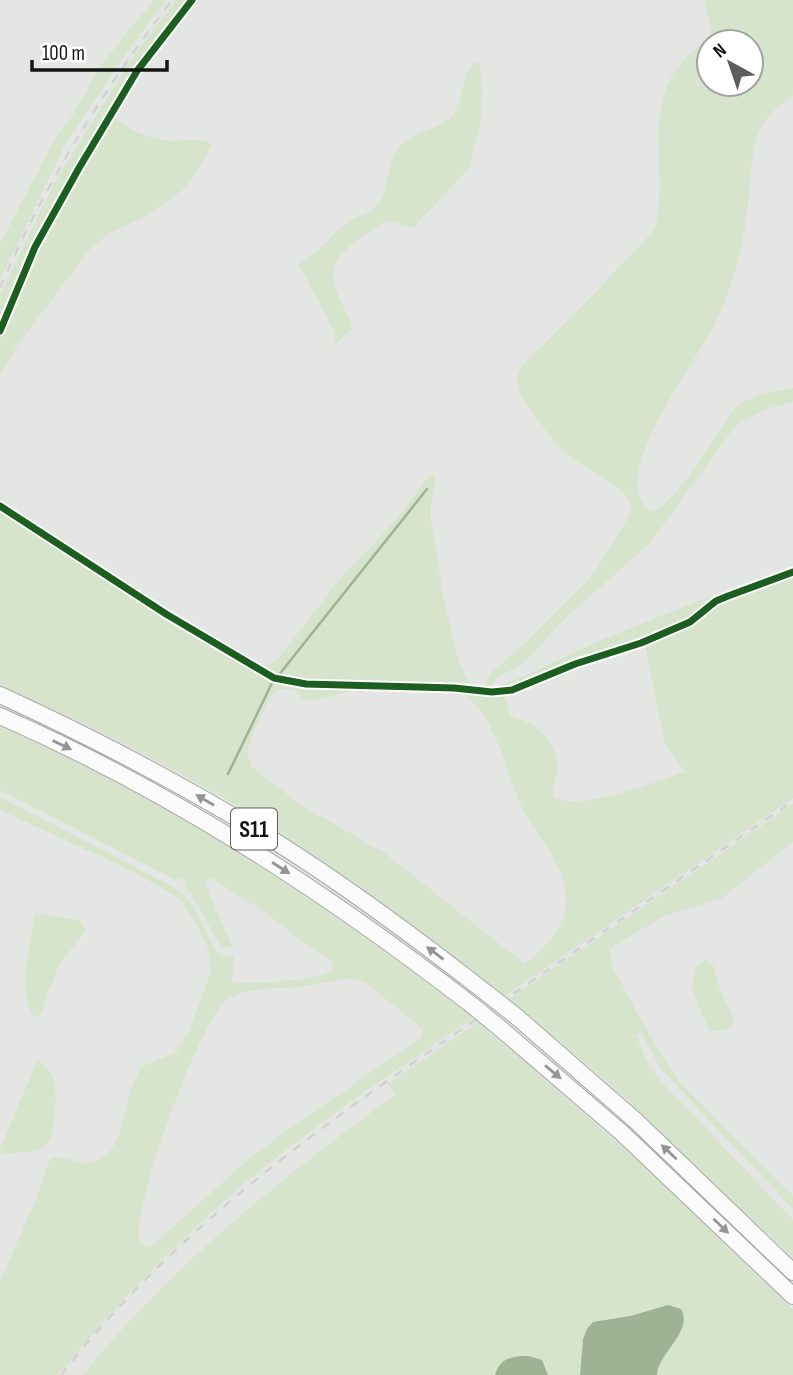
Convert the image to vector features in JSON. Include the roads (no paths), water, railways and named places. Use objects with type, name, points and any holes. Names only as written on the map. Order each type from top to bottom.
[{"type":"highway","name":"S11","points":[[0,695],[90,737],[158,773],[274,841],[352,892],[517,1017],[636,1121],[793,1272]]},
{"type":"highway","name":"S11","points":[[0,716],[126,777],[236,839],[372,929],[473,1006],[632,1142],[793,1296]]},
{"type":"street","points":[[0,331],[35,247],[79,168],[130,82],[192,0]]},
{"type":"street","points":[[0,506],[166,614],[274,678],[306,684],[454,688],[492,692],[512,690],[575,664],[641,643],[690,622],[708,607],[728,596],[793,572]]},
{"type":"waterway","points":[[278,676],[427,489]]},
{"type":"waterway","points":[[228,774],[272,683]]},
{"type":"railway","points":[[0,288],[36,212],[77,139],[99,103],[172,0]]},
{"type":"railway","points":[[61,1375],[106,1321],[154,1271],[255,1180],[420,1058],[793,801]]}]
